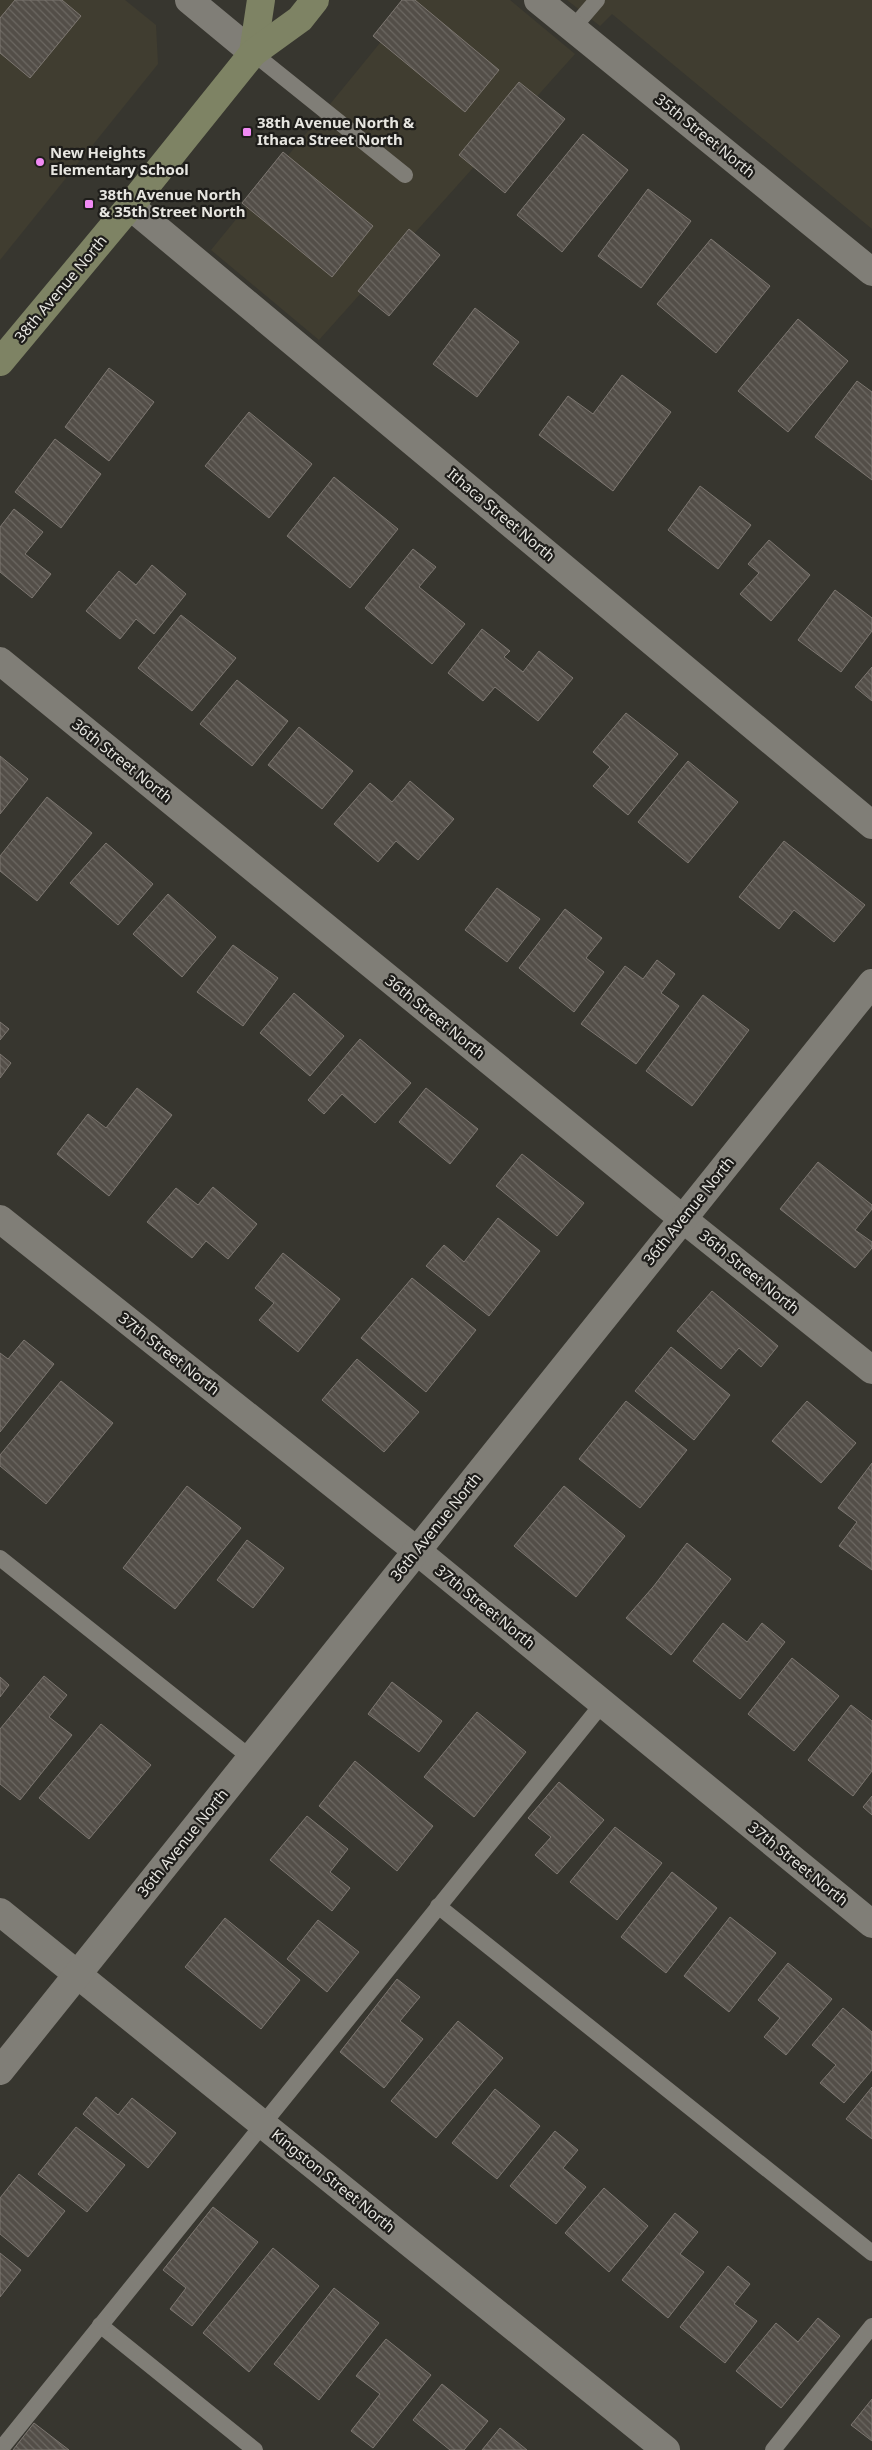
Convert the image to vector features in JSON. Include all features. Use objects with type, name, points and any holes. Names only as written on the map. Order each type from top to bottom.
[{"type":"main road","points":[[253,53],[261,0]]},
{"type":"main road","name":"38th Avenue North","points":[[0,362],[130,206],[253,53],[300,19],[315,0]]},
{"type":"street","points":[[189,0],[253,53]]},
{"type":"street","name":"35th Street North","points":[[538,0],[872,272]]},
{"type":"street","name":"Ithaca Street North","points":[[130,206],[872,825]]},
{"type":"street","name":"36th Street North","points":[[0,661],[683,1219],[872,1370]]},
{"type":"street","name":"36th Avenue North","points":[[0,2071],[872,983]]},
{"type":"street","name":"37th Street North","points":[[0,1219],[417,1551],[872,1924]]},
{"type":"street","name":"Kingston Street North","points":[[0,1912],[666,2450]]},
{"type":"lane","points":[[573,28],[597,0]]},
{"type":"lane","points":[[253,53],[405,175]]},
{"type":"lane","points":[[0,1558],[251,1758]]},
{"type":"lane","points":[[0,2450],[602,1703]]},
{"type":"lane","points":[[438,1906],[872,2253]]},
{"type":"lane","points":[[100,2325],[255,2450]]},
{"type":"lane","points":[[773,2450],[872,2326]]},
{"type":"shaded area","name":"New Heights Elementary School","points":[[0,0],[125,0],[156,25],[158,64],[0,260]]},
{"type":"shaded area","points":[[415,0],[510,0],[575,54],[319,340],[211,250]]},
{"type":"shaded area","points":[[567,0],[872,0],[872,229],[612,14],[600,26]]},
{"type":"building","points":[[15,0],[62,0],[81,16],[30,78],[0,53],[0,18]]},
{"type":"building","points":[[402,0],[415,0],[499,70],[465,112],[373,36]]},
{"type":"building","points":[[519,82],[565,119],[505,193],[459,155]]},
{"type":"building","points":[[583,134],[628,170],[562,252],[517,215]]},
{"type":"building","points":[[283,152],[373,226],[332,277],[242,203]]},
{"type":"building","points":[[648,189],[691,221],[641,288],[598,256]]},
{"type":"building","points":[[409,229],[440,255],[389,316],[358,291]]},
{"type":"building","points":[[711,239],[770,286],[716,353],[657,304]]},
{"type":"building","points":[[475,308],[519,342],[477,397],[433,364]]},
{"type":"building","points":[[798,319],[848,361],[788,432],[738,391]]},
{"type":"building","points":[[109,368],[154,402],[109,461],[65,427]]},
{"type":"building","points":[[622,375],[671,412],[613,491],[539,435],[568,396],[593,414]]},
{"type":"building","points":[[857,381],[872,392],[872,480],[815,437]]},
{"type":"building","points":[[249,412],[312,464],[269,518],[205,466]]},
{"type":"building","points":[[55,439],[101,474],[61,528],[15,492]]},
{"type":"building","points":[[334,477],[398,529],[350,588],[287,536]]},
{"type":"building","points":[[700,486],[751,525],[718,569],[668,530]]},
{"type":"building","points":[[14,509],[43,532],[25,554],[51,574],[32,598],[0,572],[0,527]]},
{"type":"building","points":[[769,540],[810,575],[771,621],[740,594],[759,573],[748,564]]},
{"type":"building","points":[[413,549],[436,567],[419,587],[465,624],[432,664],[365,608]]},
{"type":"building","points":[[152,565],[186,594],[154,634],[136,619],[120,639],[86,611],[119,571],[136,585]]},
{"type":"building","points":[[835,590],[872,618],[872,631],[841,672],[798,640]]},
{"type":"building","points":[[181,615],[236,658],[192,711],[138,668]]},
{"type":"building","points":[[482,629],[510,651],[504,657],[523,672],[539,651],[573,678],[538,721],[495,687],[483,701],[448,673]]},
{"type":"building","points":[[872,667],[872,701],[855,687]]},
{"type":"building","points":[[237,680],[288,721],[252,766],[200,724]]},
{"type":"building","points":[[626,713],[678,754],[628,815],[593,786],[610,767],[593,752]]},
{"type":"building","points":[[299,727],[353,771],[322,809],[268,765]]},
{"type":"building","points":[[0,756],[28,779],[0,814]]},
{"type":"building","points":[[688,761],[738,802],[688,863],[638,822]]},
{"type":"building","points":[[410,781],[454,819],[418,860],[396,841],[378,862],[334,824],[370,783],[392,802]]},
{"type":"building","points":[[47,797],[92,833],[37,901],[0,871],[0,856]]},
{"type":"building","points":[[784,841],[865,905],[834,942],[794,910],[779,929],[739,897]]},
{"type":"building","points":[[106,843],[153,884],[118,925],[70,883]]},
{"type":"building","points":[[497,888],[540,919],[507,962],[465,930]]},
{"type":"building","points":[[168,894],[216,937],[182,977],[133,934]]},
{"type":"building","points":[[565,909],[602,938],[586,958],[604,972],[574,1012],[519,968]]},
{"type":"building","points":[[233,945],[278,978],[243,1026],[197,992]]},
{"type":"building","points":[[657,960],[675,974],[661,993],[679,1006],[636,1064],[581,1024],[625,966],[643,979]]},
{"type":"building","points":[[294,993],[344,1036],[310,1076],[260,1033]]},
{"type":"building","points":[[703,995],[749,1030],[692,1106],[646,1071]]},
{"type":"building","points":[[0,1022],[9,1029],[0,1040]]},
{"type":"building","points":[[360,1039],[411,1083],[375,1123],[342,1094],[324,1114],[308,1100]]},
{"type":"building","points":[[0,1054],[11,1063],[0,1078]]},
{"type":"building","points":[[137,1088],[172,1115],[109,1196],[57,1154],[88,1114],[106,1128]]},
{"type":"building","points":[[426,1088],[478,1129],[450,1164],[399,1122]]},
{"type":"building","points":[[522,1154],[584,1203],[557,1236],[496,1186]]},
{"type":"building","points":[[818,1162],[872,1205],[872,1209],[855,1230],[872,1242],[872,1248],[855,1268],[780,1209]]},
{"type":"building","points":[[213,1187],[257,1224],[228,1259],[206,1241],[192,1258],[147,1222],[176,1188],[198,1205]]},
{"type":"building","points":[[498,1218],[540,1251],[489,1316],[426,1266],[444,1245],[464,1262]]},
{"type":"building","points":[[283,1253],[340,1299],[298,1352],[259,1320],[274,1303],[255,1288]]},
{"type":"building","points":[[412,1278],[476,1330],[426,1392],[361,1338]]},
{"type":"building","points":[[712,1291],[778,1346],[761,1367],[739,1348],[721,1369],[677,1331]]},
{"type":"building","points":[[24,1340],[54,1364],[0,1432],[0,1353],[8,1359]]},
{"type":"building","points":[[671,1347],[730,1395],[694,1440],[635,1391]]},
{"type":"building","points":[[357,1359],[419,1412],[384,1452],[322,1400]]},
{"type":"building","points":[[61,1381],[113,1423],[46,1504],[0,1466],[0,1455]]},
{"type":"building","points":[[626,1401],[687,1450],[640,1508],[579,1459]]},
{"type":"building","points":[[807,1401],[856,1443],[821,1483],[772,1441]]},
{"type":"building","points":[[872,1463],[872,1570],[839,1546],[857,1522],[838,1508]]},
{"type":"building","points":[[187,1486],[241,1528],[175,1609],[123,1568]]},
{"type":"building","points":[[564,1486],[625,1536],[576,1597],[514,1546]]},
{"type":"building","points":[[247,1540],[284,1568],[253,1608],[217,1580]]},
{"type":"building","points":[[687,1543],[731,1579],[671,1655],[626,1618]]},
{"type":"building","points":[[723,1623],[747,1642],[762,1623],[785,1642],[740,1699],[693,1661]]},
{"type":"building","points":[[792,1658],[839,1696],[794,1751],[748,1714]]},
{"type":"building","points":[[44,1676],[67,1695],[49,1717],[72,1735],[20,1800],[0,1784],[0,1729]]},
{"type":"building","points":[[0,1677],[9,1685],[0,1697]]},
{"type":"building","points":[[392,1682],[442,1721],[419,1752],[368,1714]]},
{"type":"building","points":[[851,1705],[872,1721],[872,1771],[853,1796],[808,1760]]},
{"type":"building","points":[[477,1712],[526,1752],[474,1817],[424,1777]]},
{"type":"building","points":[[101,1724],[151,1765],[89,1839],[39,1798]]},
{"type":"building","points":[[355,1761],[433,1826],[397,1871],[319,1806]]},
{"type":"building","points":[[559,1782],[604,1820],[557,1874],[535,1855],[551,1837],[528,1818]]},
{"type":"building","points":[[872,1796],[872,1815],[863,1807]]},
{"type":"building","points":[[307,1816],[348,1849],[330,1872],[350,1888],[332,1911],[270,1860]]},
{"type":"building","points":[[615,1827],[662,1863],[617,1920],[570,1882]]},
{"type":"building","points":[[672,1872],[717,1908],[666,1973],[621,1937]]},
{"type":"building","points":[[730,1917],[776,1953],[729,2012],[684,1976]]},
{"type":"building","points":[[225,1918],[300,1980],[261,2029],[185,1967]]},
{"type":"building","points":[[318,1920],[359,1952],[327,1992],[287,1959]]},
{"type":"building","points":[[788,1963],[832,1999],[786,2055],[764,2037],[780,2018],[758,2000]]},
{"type":"building","points":[[397,1979],[420,1997],[400,2021],[423,2039],[384,2088],[340,2052]]},
{"type":"building","points":[[843,2008],[872,2032],[872,2070],[844,2103],[820,2083],[836,2065],[812,2045]]},
{"type":"building","points":[[458,2021],[503,2058],[436,2138],[391,2101]]},
{"type":"building","points":[[872,2087],[872,2139],[846,2119]]},
{"type":"building","points":[[495,2089],[540,2126],[497,2179],[452,2143]]},
{"type":"building","points":[[96,2097],[118,2115],[132,2098],[176,2133],[148,2168],[83,2114]]},
{"type":"building","points":[[76,2127],[125,2165],[87,2212],[38,2174]]},
{"type":"building","points":[[555,2131],[578,2150],[563,2168],[586,2187],[556,2224],[510,2186]]},
{"type":"building","points":[[19,2174],[65,2211],[28,2257],[0,2234],[0,2198]]},
{"type":"building","points":[[604,2188],[648,2226],[609,2272],[565,2233]]},
{"type":"building","points":[[213,2207],[258,2242],[192,2326],[170,2309],[186,2288],[163,2270]]},
{"type":"building","points":[[675,2213],[698,2232],[680,2254],[704,2272],[668,2318],[622,2280]]},
{"type":"building","points":[[273,2248],[319,2286],[249,2372],[203,2333]]},
{"type":"building","points":[[0,2253],[21,2270],[0,2297]]},
{"type":"building","points":[[728,2266],[750,2284],[734,2304],[757,2321],[725,2363],[680,2327]]},
{"type":"building","points":[[334,2288],[379,2323],[319,2400],[274,2364]]},
{"type":"building","points":[[818,2318],[840,2336],[781,2408],[736,2371],[776,2323],[798,2342]]},
{"type":"building","points":[[386,2339],[431,2375],[373,2448],[351,2431],[380,2394],[356,2376]]},
{"type":"building","points":[[442,2384],[488,2421],[464,2450],[450,2450],[413,2420]]},
{"type":"building","points":[[872,2399],[872,2441],[851,2425]]},
{"type":"building","points":[[34,2423],[69,2450],[13,2450]]},
{"type":"building","points":[[500,2428],[527,2450],[482,2450]]},
{"type":"place","name":"38th Avenue North & Ithaca Street North","points":[[247,132]]},
{"type":"place","name":"New Heights Elementary School","points":[[40,162]]},
{"type":"place","name":"38th Avenue North & 35th Street North","points":[[89,204]]}]
